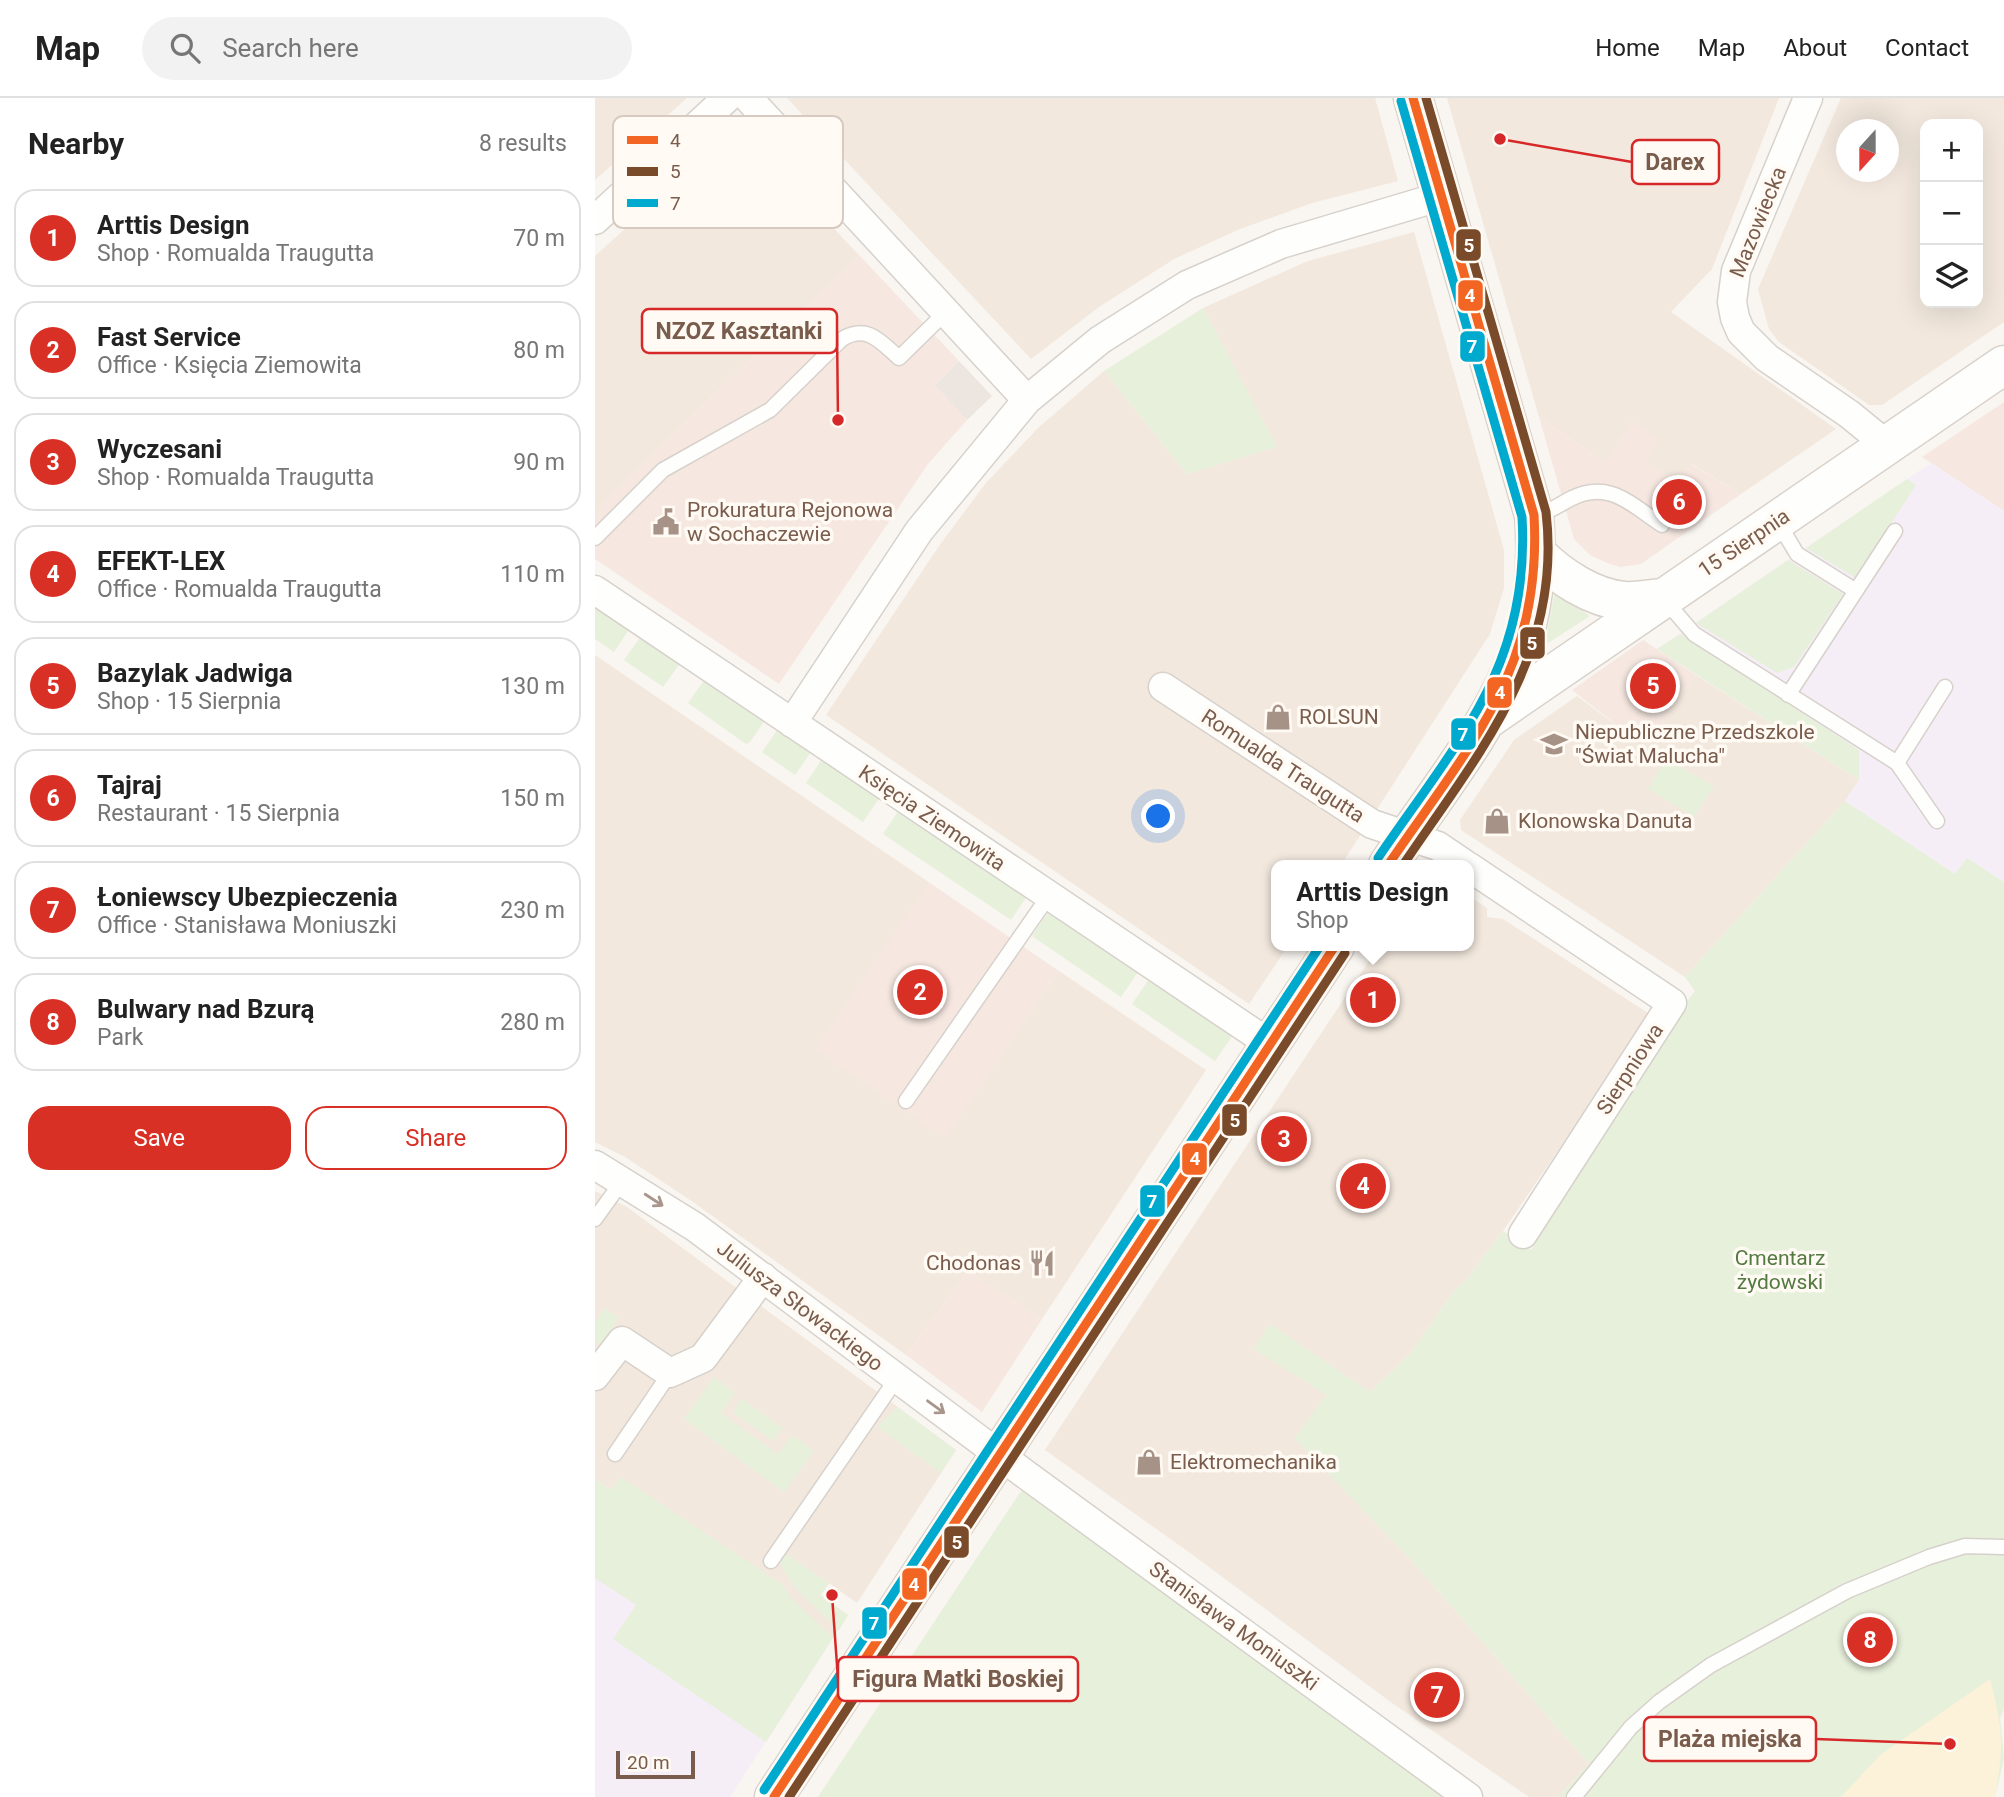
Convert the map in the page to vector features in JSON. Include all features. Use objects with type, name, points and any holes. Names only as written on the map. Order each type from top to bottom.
[{"type":"street","points":[[708,116],[727,98]]},
{"type":"street","points":[[748,98],[765,116]]},
{"type":"street","points":[[1397,851],[1484,722],[1515,661],[1531,605],[1537,554],[1534,515],[1413,98]]},
{"type":"street","name":"Mazowiecka","points":[[1808,98],[1736,271],[1731,302],[1741,332],[1767,358],[1849,414],[1887,445]]},
{"type":"street","points":[[792,723],[919,531],[1027,400],[1100,340],[1187,285],[1280,244],[1442,196]]},
{"type":"street","points":[[843,201],[1027,400]]},
{"type":"street","points":[[595,220],[613,203]]},
{"type":"street","name":"15 Sierpnia","points":[[1484,722],[2004,365]]},
{"type":"street","points":[[1537,554],[1554,571],[1611,598],[1626,601],[1663,598]]},
{"type":"street","name":"Księcia Ziemowita","points":[[595,590],[1270,1044]]},
{"type":"street","name":"Romualda Traugutta","points":[[1163,687],[1372,824],[1397,851]]},
{"type":"street","name":"Sierpniowa","points":[[1397,851],[1438,846],[1459,860]]},
{"type":"street","name":"Sierpniowa","points":[[1474,870],[1672,1003],[1523,1234]]},
{"type":"street","points":[[774,1797],[1332,951]]},
{"type":"street","name":"Juliusza Słowackiego","points":[[595,1165],[695,1227],[1000,1455]]},
{"type":"street","points":[[595,1376],[622,1341],[670,1373],[703,1358],[763,1277]]},
{"type":"street","name":"Stanisława Moniuszki","points":[[1000,1455],[1468,1797]]},
{"type":"lane","points":[[595,538],[663,470],[771,410],[842,339],[863,331],[877,337],[899,358],[946,312]]},
{"type":"lane","points":[[1534,515],[1553,511],[1569,500],[1602,490],[1612,492],[1662,525]]},
{"type":"lane","points":[[1776,520],[1797,554],[1856,591]]},
{"type":"lane","points":[[1788,695],[1895,531]]},
{"type":"lane","points":[[1663,598],[1694,634],[1897,763],[1937,821]]},
{"type":"lane","points":[[1897,763],[1945,687]]},
{"type":"lane","points":[[907,1101],[1048,897]]},
{"type":"lane","points":[[595,1219],[623,1180]]},
{"type":"lane","points":[[615,1454],[670,1373]]},
{"type":"lane","points":[[771,1561],[897,1378]]},
{"type":"lane","points":[[1574,1797],[1631,1727],[1659,1702],[1711,1665],[1847,1591],[1929,1557],[1965,1546],[2004,1547]]},
{"type":"shaded area","points":[[595,98],[687,98],[667,116],[613,116],[613,164],[595,180]]},
{"type":"shaded area","points":[[787,98],[1375,98],[1398,181],[1312,203],[1240,229],[1174,259],[1099,307],[1031,359],[843,158],[843,116],[804,116]]},
{"type":"shaded area","points":[[1447,98],[1779,98],[1712,269],[1671,312],[1836,429],[1741,494],[1692,464],[1679,484],[1645,461],[1632,422],[1605,463],[1539,417]]},
{"type":"shaded area","points":[[1841,98],[2004,98],[2004,322],[1882,405],[1869,405],[1779,342],[1769,329],[1758,289]]},
{"type":"shaded area","points":[[626,228],[833,228],[859,255],[612,493],[595,518],[595,256]]},
{"type":"shaded area","points":[[1414,232],[1504,550],[1504,588],[1490,634],[1344,860],[1271,860],[1271,951],[1285,951],[1249,1004],[826,715],[939,546],[985,484],[1038,428],[1104,371],[1187,474],[1276,447],[1203,308],[1308,261]]},
{"type":"shaded area","points":[[859,255],[959,361],[935,385],[967,420],[928,464],[779,684],[595,559],[595,518],[612,493]]},
{"type":"shaded area","points":[[959,361],[992,396],[967,420],[935,385]]},
{"type":"shaded area","points":[[2004,402],[2004,511],[1922,457]]},
{"type":"shaded area","points":[[1539,417],[1605,463],[1632,422],[1658,438],[1645,461],[1679,483],[1691,464],[1741,494],[1641,564],[1620,567],[1607,563],[1590,555],[1574,539]]},
{"type":"shaded area","points":[[1931,463],[2004,511],[2004,882],[1967,858],[1955,874],[1845,801],[1859,780],[1657,649]]},
{"type":"shaded area","points":[[1643,640],[1696,675],[1657,733],[1633,738],[1572,690]]},
{"type":"shaded area","points":[[595,655],[930,883],[816,1049],[881,1094],[945,1137],[1059,971],[1206,1070],[1042,1319],[968,1271],[906,1355],[693,1202],[625,1157],[595,1142]]},
{"type":"shaded area","points":[[1696,675],[1859,780],[1845,801],[1685,977],[1461,830],[1460,820],[1514,740],[1577,696],[1633,738],[1657,732]]},
{"type":"shaded area","points":[[930,883],[1059,971],[945,1138],[815,1049]]},
{"type":"shaded area","points":[[1474,899],[1487,908],[1487,917],[1503,919],[1651,1015],[1503,1231],[1467,1279],[1453,1292],[1411,1353],[1370,1392],[1295,1438],[1412,1561],[1589,1764],[1558,1797],[1529,1797],[1392,1703],[1186,1550],[1045,1450],[1376,951],[1474,951]]},
{"type":"shaded area","points":[[595,1191],[627,1207],[956,1450],[857,1603],[829,1583],[820,1595],[848,1615],[833,1638],[595,1479]]},
{"type":"shaded area","points":[[968,1271],[1042,1319],[982,1412],[906,1355]]},
{"type":"shaded area","points":[[595,1479],[833,1638],[730,1797],[595,1797]]},
{"type":"green space","points":[[1203,308],[1277,447],[1187,474],[1104,371]]},
{"type":"green space","points":[[1907,479],[1916,485],[1856,578],[1806,548]]},
{"type":"green space","points":[[1788,560],[1843,594],[1794,667],[1777,673],[1696,623]]},
{"type":"green space","points":[[1554,595],[1566,599],[1590,616],[1545,645]]},
{"type":"green space","points":[[595,604],[630,628],[614,652],[595,639]]},
{"type":"green space","points":[[1680,634],[1859,750],[1859,780],[1657,649]]},
{"type":"green space","points":[[642,635],[681,662],[663,687],[624,660]]},
{"type":"green space","points":[[705,679],[765,720],[750,742],[746,744],[688,703]]},
{"type":"green space","points":[[778,729],[811,752],[795,775],[762,752]]},
{"type":"green space","points":[[822,759],[880,797],[863,822],[806,783]]},
{"type":"green space","points":[[1666,759],[1714,786],[1694,817],[1648,789]]},
{"type":"green space","name":"Cmentarz żydowski","points":[[1845,801],[1955,874],[1967,858],[2004,882],[2004,1708],[2000,1718],[2004,1758],[1995,1797],[1558,1797],[1589,1764],[1412,1561],[1294,1438],[1327,1395],[1253,1349],[1270,1324],[1370,1392],[1411,1353],[1453,1292],[1467,1279],[1503,1231],[1531,1250],[1695,991],[1685,977]]},
{"type":"green space","points":[[899,810],[1027,896],[1011,920],[883,834]]},
{"type":"green space","points":[[1049,911],[1138,972],[1121,997],[1032,936]]},
{"type":"green space","points":[[1149,979],[1230,1034],[1231,1038],[1215,1061],[1132,1004]]},
{"type":"green space","points":[[604,1308],[619,1317],[601,1346],[595,1342],[595,1322]]},
{"type":"green space","points":[[714,1377],[735,1393],[721,1413],[778,1454],[793,1435],[814,1451],[784,1492],[684,1419]]},
{"type":"green space","points":[[742,1399],[783,1428],[773,1441],[733,1412]]},
{"type":"green space","points":[[897,1407],[956,1450],[941,1473],[877,1427]]},
{"type":"green space","points":[[621,1477],[783,1585],[790,1597],[833,1638],[766,1742],[613,1639],[636,1605],[595,1578],[595,1479],[611,1490]]},
{"type":"green space","points":[[1026,1487],[1449,1797],[818,1797]]},
{"type":"green space","points":[[786,1554],[829,1583],[820,1596],[848,1615],[839,1630],[793,1586],[780,1563]]},
{"type":"sand","points":[[1990,1679],[2001,1738],[1995,1797],[1841,1797],[1880,1755]]},
{"type":"transit line","name":"4","points":[[1391,860],[1472,743],[1495,703],[1513,662],[1526,618],[1534,569],[1534,515],[1413,98]]},
{"type":"transit line","name":"5","points":[[1406,860],[1486,742],[1509,701],[1528,658],[1541,612],[1548,564],[1546,512],[1426,98]]},
{"type":"transit line","name":"7","points":[[1378,858],[1435,777],[1483,700],[1501,660],[1514,617],[1522,570],[1522,517],[1401,101]]},
{"type":"transit line","name":"7","points":[[764,1790],[1317,951]]},
{"type":"transit line","name":"4","points":[[774,1797],[1332,951]]},
{"type":"transit line","name":"5","points":[[789,1797],[1345,953]]},
{"type":"place","name":"Darex","points":[[1500,139]]},
{"type":"place","name":"NZOZ Kasztanki","points":[[838,420]]},
{"type":"place","name":"Tajraj","points":[[1679,502]]},
{"type":"place","name":"Prokuratura Rejonowa w Sochaczewie","points":[[666,522]]},
{"type":"place","name":"Bazylak Jadwiga","points":[[1653,686]]},
{"type":"place","name":"ROLSUN","points":[[1278,717]]},
{"type":"place","name":"Niepubliczne Przedszkole \"Świat Malucha\"","points":[[1554,744]]},
{"type":"place","name":"Klonowska Danuta","points":[[1497,821]]},
{"type":"place","name":"Fast Service","points":[[920,992]]},
{"type":"place","name":"Arttis Design","points":[[1373,1000]]},
{"type":"place","name":"Wyczesani","points":[[1284,1139]]},
{"type":"place","name":"EFEKT-LEX","points":[[1363,1186]]},
{"type":"place","name":"Chodonas","points":[[1042,1263]]},
{"type":"place","name":"Elektromechanika","points":[[1149,1462]]},
{"type":"place","name":"Figura Matki Boskiej","points":[[832,1595]]},
{"type":"place","name":"Bulwary nad Bzurą","points":[[1870,1640]]},
{"type":"place","name":"Łoniewscy Ubezpieczenia","points":[[1437,1695]]},
{"type":"place","name":"Plaża miejska","points":[[1950,1744]]}]
